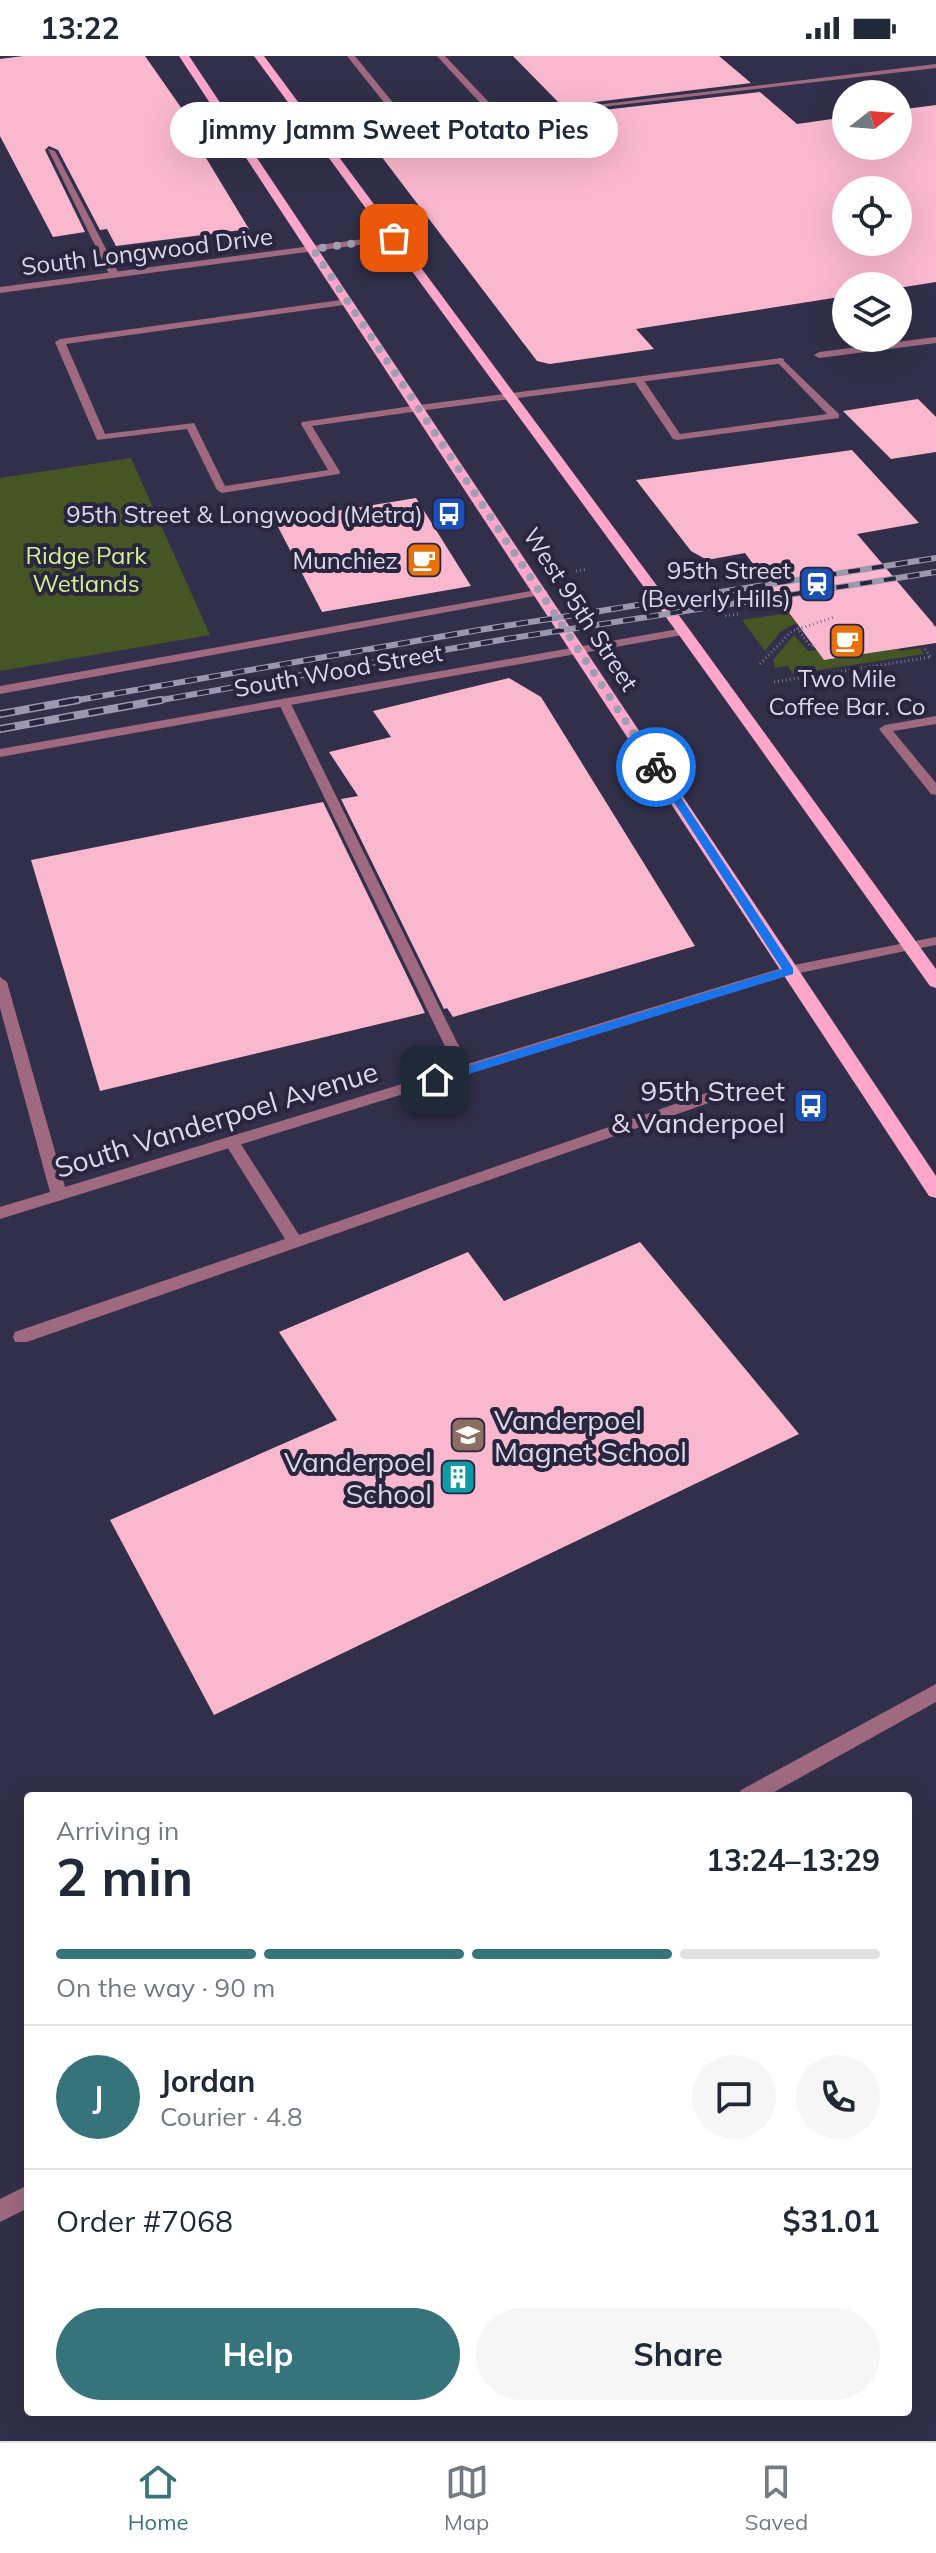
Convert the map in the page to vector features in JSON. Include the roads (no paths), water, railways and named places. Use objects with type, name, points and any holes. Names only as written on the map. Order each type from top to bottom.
[{"type":"main road","name":"West 95th Street","points":[[184,56],[936,1191]]},
{"type":"main road","points":[[259,56],[684,632],[936,982]]},
{"type":"street","points":[[351,56],[409,128]]},
{"type":"street","points":[[246,148],[498,117],[441,56]]},
{"type":"street","points":[[550,111],[936,66]]},
{"type":"street","points":[[51,151],[114,274]]},
{"type":"street","name":"South Longwood Drive","points":[[0,290],[394,238]]},
{"type":"street","points":[[348,302],[60,342],[101,438],[190,425],[222,490],[335,472],[306,424],[781,361],[835,416],[677,437],[639,381]]},
{"type":"street","points":[[819,355],[936,340]]},
{"type":"street","points":[[0,690],[542,592]]},
{"type":"street","name":"South Wood Street","points":[[0,753],[684,632]]},
{"type":"street","points":[[284,702],[464,1071]]},
{"type":"street","points":[[936,720],[885,729],[936,791]]},
{"type":"street","name":"South Vanderpoel Avenue","points":[[0,1213],[789,971],[936,941]]},
{"type":"street","points":[[0,982],[59,1195]]},
{"type":"street","points":[[21,1337],[718,1094]]},
{"type":"street","points":[[232,1142],[295,1242]]},
{"type":"street","points":[[755,1792],[936,1692]]},
{"type":"street","points":[[0,2211],[24,2198]]},
{"type":"railway","points":[[67,702],[479,630],[936,558]]},
{"type":"railway","points":[[150,702],[506,639],[936,572]]},
{"type":"railway","points":[[0,714],[78,700]]},
{"type":"railway","points":[[0,729],[161,700]]},
{"type":"place","name":"Jimmy Jamm Sweet Potato Pies","points":[[394,238]]},
{"type":"place","name":"95th Street & Longwood (Metra)","points":[[449,514]]},
{"type":"place","name":"Munchiez","points":[[424,560]]},
{"type":"place","name":"95th Street (Beverly Hills)","points":[[817,584]]},
{"type":"place","name":"Two Mile Coffee Bar. Co","points":[[847,641]]},
{"type":"place","name":"95th Street & Vanderpoel","points":[[811,1106]]},
{"type":"place","name":"Vanderpoel Magnet School","points":[[468,1435]]},
{"type":"place","name":"Vanderpoel School","points":[[458,1477]]},
{"type":"park label","name":"Ridge Park Wetlands","points":[[86,569]]}]
